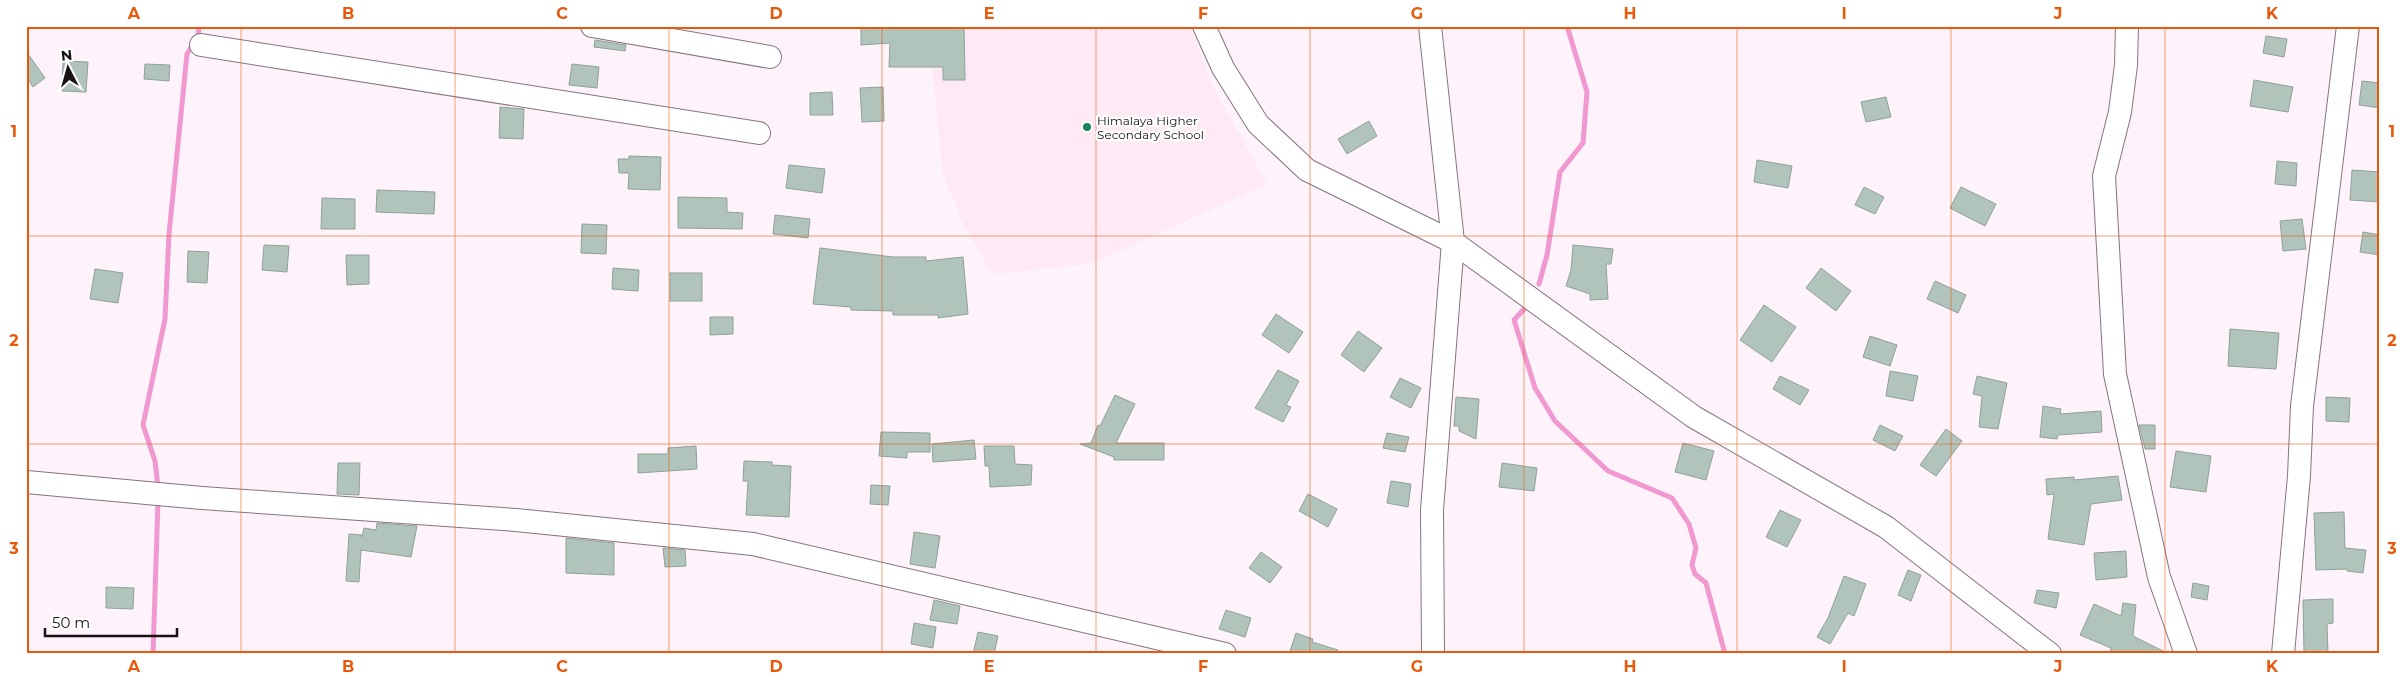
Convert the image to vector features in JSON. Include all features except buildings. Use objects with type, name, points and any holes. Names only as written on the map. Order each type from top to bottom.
[{"type":"street","points":[[592,26],[770,58]]},
{"type":"street","points":[[1204,26],[1222,68],[1258,124],[1307,170],[1453,242],[1694,417],[1886,527],[2050,654]]},
{"type":"street","points":[[1430,26],[1453,242],[1432,510],[1433,654]]},
{"type":"street","points":[[2127,26],[2126,65],[2120,112],[2104,176],[2107,259],[2115,374],[2159,577],[2186,654]]},
{"type":"street","points":[[2283,654],[2299,476],[2302,406],[2348,26]]},
{"type":"street","points":[[201,45],[759,133]]},
{"type":"street","points":[[26,482],[202,498],[516,520],[753,544],[1202,651],[1225,654]]},
{"type":"shaded area","name":"Himalaya Higher Secondary School","points":[[937,26],[1190,26],[1211,82],[1267,184],[1093,263],[998,274],[989,269],[961,219],[943,173],[933,79]]},
{"type":"waterway","points":[[158,487],[155,461],[143,425],[165,319],[169,234],[187,54],[198,36],[199,26]]},
{"type":"waterway","points":[[1539,284],[1547,255],[1560,172],[1583,143],[1587,92],[1567,26]]},
{"type":"waterway","points":[[1526,307],[1514,320],[1535,388],[1555,421],[1608,471],[1672,498],[1689,524],[1696,548],[1692,565],[1695,574],[1706,583],[1725,654]]},
{"type":"waterway","points":[[153,654],[158,501]]},
{"type":"place","name":"Himalaya Higher Secondary School","points":[[1087,127]]}]
